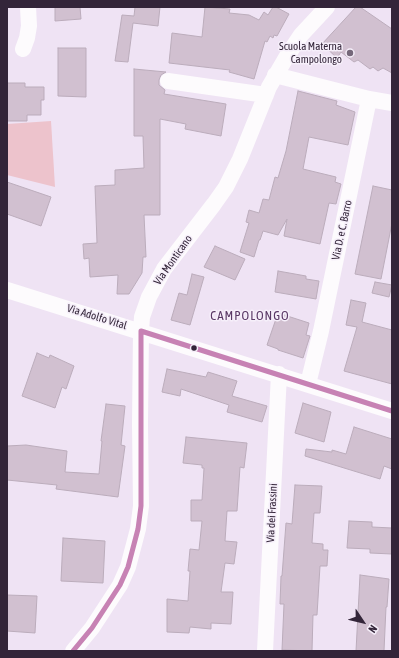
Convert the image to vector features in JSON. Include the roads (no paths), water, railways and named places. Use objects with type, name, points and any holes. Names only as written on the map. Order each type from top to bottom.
[{"type":"street","points":[[23,49],[29,26],[28,7]]},
{"type":"street","name":"Via Monticano","points":[[73,651],[92,628],[120,585],[128,567],[136,541],[141,506],[142,317],[155,285],[164,269],[226,187],[240,159],[275,75],[286,56],[301,35],[325,7]]},
{"type":"street","points":[[275,75],[369,99],[392,103]]},
{"type":"street","points":[[168,81],[266,95]]},
{"type":"street","name":"Via D. e C. Barro","points":[[308,384],[324,315],[369,99]]},
{"type":"street","name":"Via Adolfo Vital","points":[[7,290],[392,410]]},
{"type":"street","name":"Via dei Frassini","points":[[265,651],[279,374]]},
{"type":"place","name":"Scuola Materna Campolongo","points":[[350,53]]},
{"type":"district","name":"CAMPOLONGO","points":[[250,316]]}]
